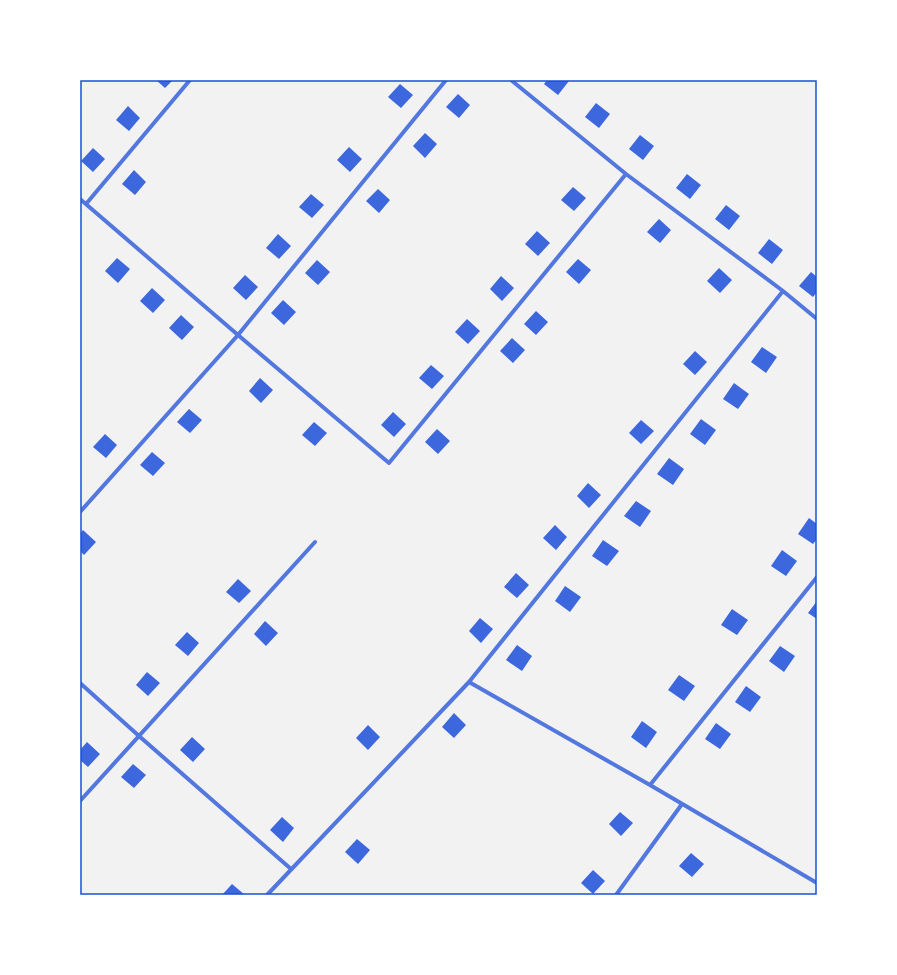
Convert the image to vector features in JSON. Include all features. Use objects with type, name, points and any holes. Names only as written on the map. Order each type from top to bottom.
[{"type":"street","points":[[86,204],[190,80]]},
{"type":"street","points":[[80,512],[238,335],[446,80]]},
{"type":"street","points":[[511,80],[626,174],[783,291],[817,319]]},
{"type":"street","points":[[80,199],[389,463],[626,174]]},
{"type":"street","points":[[268,895],[469,682],[783,291]]},
{"type":"street","points":[[80,801],[315,542]]},
{"type":"street","points":[[650,785],[817,577]]},
{"type":"street","points":[[469,682],[650,785],[817,883]]},
{"type":"street","points":[[80,683],[291,869]]},
{"type":"street","points":[[616,895],[682,804]]},
{"type":"building","points":[[156,80],[173,80],[165,88]]},
{"type":"building","points":[[547,80],[569,81],[558,95],[544,84]]},
{"type":"building","points":[[400,84],[413,95],[401,108],[388,97]]},
{"type":"building","points":[[458,94],[470,105],[459,118],[446,107]]},
{"type":"building","points":[[596,103],[610,114],[599,128],[585,117]]},
{"type":"building","points":[[128,106],[140,118],[129,131],[116,120]]},
{"type":"building","points":[[425,133],[437,144],[425,158],[413,146]]},
{"type":"building","points":[[640,135],[654,146],[643,160],[629,149]]},
{"type":"building","points":[[349,147],[362,159],[350,172],[337,160]]},
{"type":"building","points":[[93,148],[105,159],[93,172],[81,161]]},
{"type":"building","points":[[134,170],[146,182],[135,195],[122,184]]},
{"type":"building","points":[[687,174],[701,185],[690,199],[676,188]]},
{"type":"building","points":[[573,187],[586,198],[574,211],[561,200]]},
{"type":"building","points":[[378,189],[390,200],[379,213],[366,201]]},
{"type":"building","points":[[311,194],[324,205],[312,218],[299,207]]},
{"type":"building","points":[[726,205],[740,216],[729,230],[715,219]]},
{"type":"building","points":[[659,219],[671,230],[660,243],[647,232]]},
{"type":"building","points":[[537,231],[550,243],[538,256],[525,244]]},
{"type":"building","points":[[278,234],[291,246],[279,259],[266,248]]},
{"type":"building","points":[[769,239],[783,250],[772,264],[758,253]]},
{"type":"building","points":[[117,258],[130,269],[118,283],[105,271]]},
{"type":"building","points":[[578,259],[591,270],[579,284],[566,272]]},
{"type":"building","points":[[317,260],[330,272],[318,285],[305,273]]},
{"type":"building","points":[[719,268],[732,280],[720,293],[707,281]]},
{"type":"building","points":[[811,272],[817,277],[817,292],[813,297],[799,286]]},
{"type":"building","points":[[245,275],[258,287],[246,300],[233,288]]},
{"type":"building","points":[[501,276],[514,288],[502,301],[490,289]]},
{"type":"building","points":[[152,288],[165,300],[153,313],[140,301]]},
{"type":"building","points":[[283,300],[296,312],[284,325],[271,313]]},
{"type":"building","points":[[536,311],[548,322],[536,335],[524,324]]},
{"type":"building","points":[[181,315],[194,327],[182,340],[169,328]]},
{"type":"building","points":[[467,319],[480,331],[468,344],[455,332]]},
{"type":"building","points":[[512,338],[525,350],[513,363],[500,351]]},
{"type":"building","points":[[762,347],[777,357],[766,373],[751,362]]},
{"type":"building","points":[[695,351],[707,362],[695,375],[683,364]]},
{"type":"building","points":[[431,365],[444,376],[432,389],[419,378]]},
{"type":"building","points":[[260,378],[273,390],[261,403],[249,391]]},
{"type":"building","points":[[734,383],[749,394],[738,409],[723,399]]},
{"type":"building","points":[[189,409],[202,420],[190,433],[177,422]]},
{"type":"building","points":[[393,412],[406,424],[394,437],[381,425]]},
{"type":"building","points":[[701,419],[716,430],[705,445],[690,434]]},
{"type":"building","points":[[641,420],[654,431],[641,444],[629,433]]},
{"type":"building","points":[[314,422],[327,433],[315,446],[302,435]]},
{"type":"building","points":[[437,429],[450,441],[438,454],[425,442]]},
{"type":"building","points":[[105,434],[117,445],[106,458],[93,447]]},
{"type":"building","points":[[152,452],[165,463],[153,476],[140,465]]},
{"type":"building","points":[[669,458],[684,469],[673,485],[657,474]]},
{"type":"building","points":[[588,483],[601,495],[589,508],[577,496]]},
{"type":"building","points":[[636,501],[651,511],[640,527],[624,516]]},
{"type":"building","points":[[809,518],[817,524],[817,539],[813,544],[798,534]]},
{"type":"building","points":[[555,525],[567,537],[556,550],[543,538]]},
{"type":"building","points":[[83,530],[96,542],[84,555],[80,551],[80,534]]},
{"type":"building","points":[[603,540],[619,551],[607,566],[592,556]]},
{"type":"building","points":[[782,550],[797,561],[786,576],[771,566]]},
{"type":"building","points":[[516,573],[529,585],[517,598],[504,587]]},
{"type":"building","points":[[238,579],[251,591],[239,603],[226,592]]},
{"type":"building","points":[[565,586],[581,597],[570,612],[555,601]]},
{"type":"building","points":[[817,601],[817,619],[808,613]]},
{"type":"building","points":[[732,609],[748,620],[737,635],[721,625]]},
{"type":"building","points":[[480,618],[493,629],[481,643],[469,631]]},
{"type":"building","points":[[265,621],[278,633],[266,646],[254,634]]},
{"type":"building","points":[[187,632],[199,643],[188,656],[175,645]]},
{"type":"building","points":[[517,645],[532,656],[522,671],[506,660]]},
{"type":"building","points":[[780,646],[795,656],[784,672],[769,661]]},
{"type":"building","points":[[147,672],[160,683],[148,696],[136,685]]},
{"type":"building","points":[[679,675],[695,686],[684,701],[668,690]]},
{"type":"building","points":[[746,686],[761,697],[750,712],[735,702]]},
{"type":"building","points":[[454,713],[466,725],[454,738],[442,727]]},
{"type":"building","points":[[642,721],[657,732],[646,748],[631,737]]},
{"type":"building","points":[[716,723],[731,734],[720,749],[705,739]]},
{"type":"building","points":[[368,725],[380,737],[368,750],[356,738]]},
{"type":"building","points":[[192,737],[205,749],[193,762],[180,750]]},
{"type":"building","points":[[87,742],[100,754],[88,767],[80,760],[80,750]]},
{"type":"building","points":[[133,764],[146,775],[134,788],[121,777]]},
{"type":"building","points":[[620,812],[633,823],[621,836],[609,824]]},
{"type":"building","points":[[282,817],[294,828],[283,842],[270,830]]},
{"type":"building","points":[[357,839],[370,850],[358,864],[345,852]]},
{"type":"building","points":[[691,853],[704,864],[692,877],[679,866]]},
{"type":"building","points":[[593,870],[605,881],[593,894],[581,883]]},
{"type":"building","points":[[232,884],[245,895],[222,895]]}]
